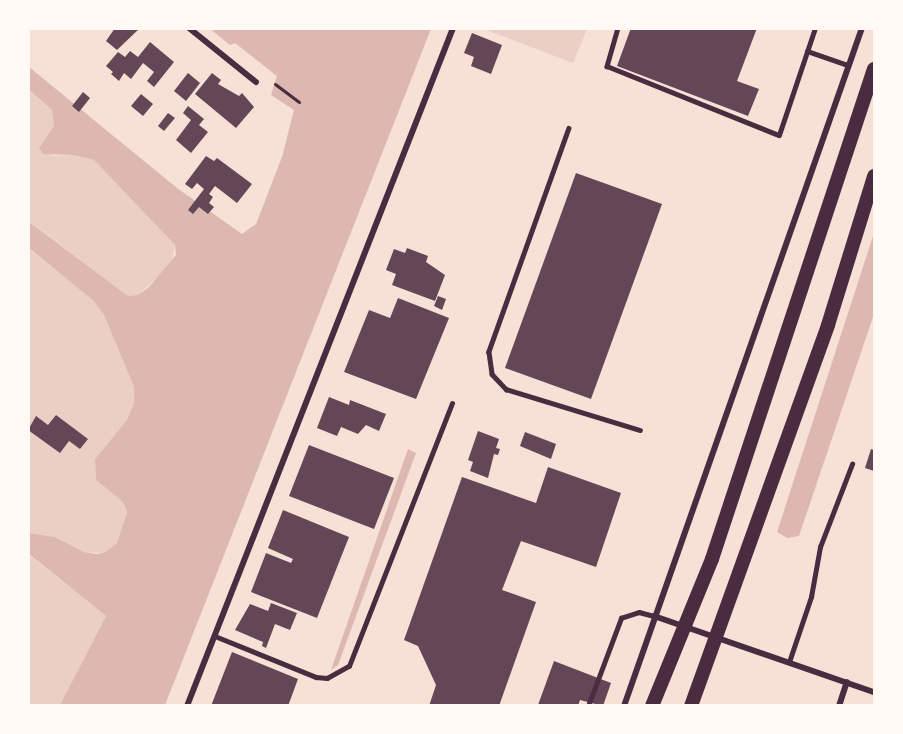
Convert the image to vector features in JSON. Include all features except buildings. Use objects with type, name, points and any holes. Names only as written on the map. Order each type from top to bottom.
[{"type":"main road","points":[[651,705],[687,625],[777,369],[874,69]]},
{"type":"main road","points":[[691,705],[718,637],[828,325],[874,177]]},
{"type":"street","points":[[189,28],[256,82]]},
{"type":"street","points":[[187,705],[453,28]]},
{"type":"street","points":[[624,705],[862,28]]},
{"type":"street","points":[[654,616],[687,625],[874,692]]},
{"type":"street","points":[[839,705],[847,682]]},
{"type":"lane","points":[[618,28],[607,66],[779,135],[815,28]]},
{"type":"lane","points":[[807,51],[848,65]]},
{"type":"lane","points":[[569,128],[489,352],[492,375],[506,389],[640,430]]},
{"type":"lane","points":[[215,636],[316,676],[327,678],[349,666],[452,402]]},
{"type":"lane","points":[[789,662],[811,597],[820,547],[852,464]]},
{"type":"lane","points":[[588,705],[621,618],[639,612],[654,616]]},
{"type":"path","points":[[275,84],[299,102]]},
{"type":"shaded area","points":[[587,28],[573,63],[484,29]]},
{"type":"shaded area","points":[[210,29],[431,29],[165,705],[60,705],[106,616],[29,554],[29,533],[55,537],[84,552],[96,554],[104,553],[117,543],[127,512],[123,502],[96,480],[95,459],[127,420],[134,403],[134,387],[104,315],[94,301],[29,248],[28,221],[128,296],[138,295],[149,287],[176,255],[175,245],[94,160],[74,155],[43,154],[39,148],[54,126],[52,110],[29,90],[29,67],[177,188],[242,234],[256,224],[282,157],[294,110],[271,95],[277,76],[235,43],[230,45]]},
{"type":"shaded area","points":[[28,90],[52,110],[54,126],[42,144],[53,156],[74,155],[94,160],[175,245],[171,265],[138,295],[128,296],[29,221]]},
{"type":"shaded area","points":[[874,233],[874,314],[799,536],[787,538],[777,532]]},
{"type":"shaded area","points":[[28,248],[94,300],[104,315],[134,387],[134,403],[127,420],[95,459],[96,480],[123,502],[127,512],[117,543],[104,553],[84,552],[55,537],[29,533]]},
{"type":"shaded area","points":[[408,449],[416,453],[338,665],[331,670]]},
{"type":"shaded area","points":[[28,554],[106,616],[60,705],[29,705]]}]
